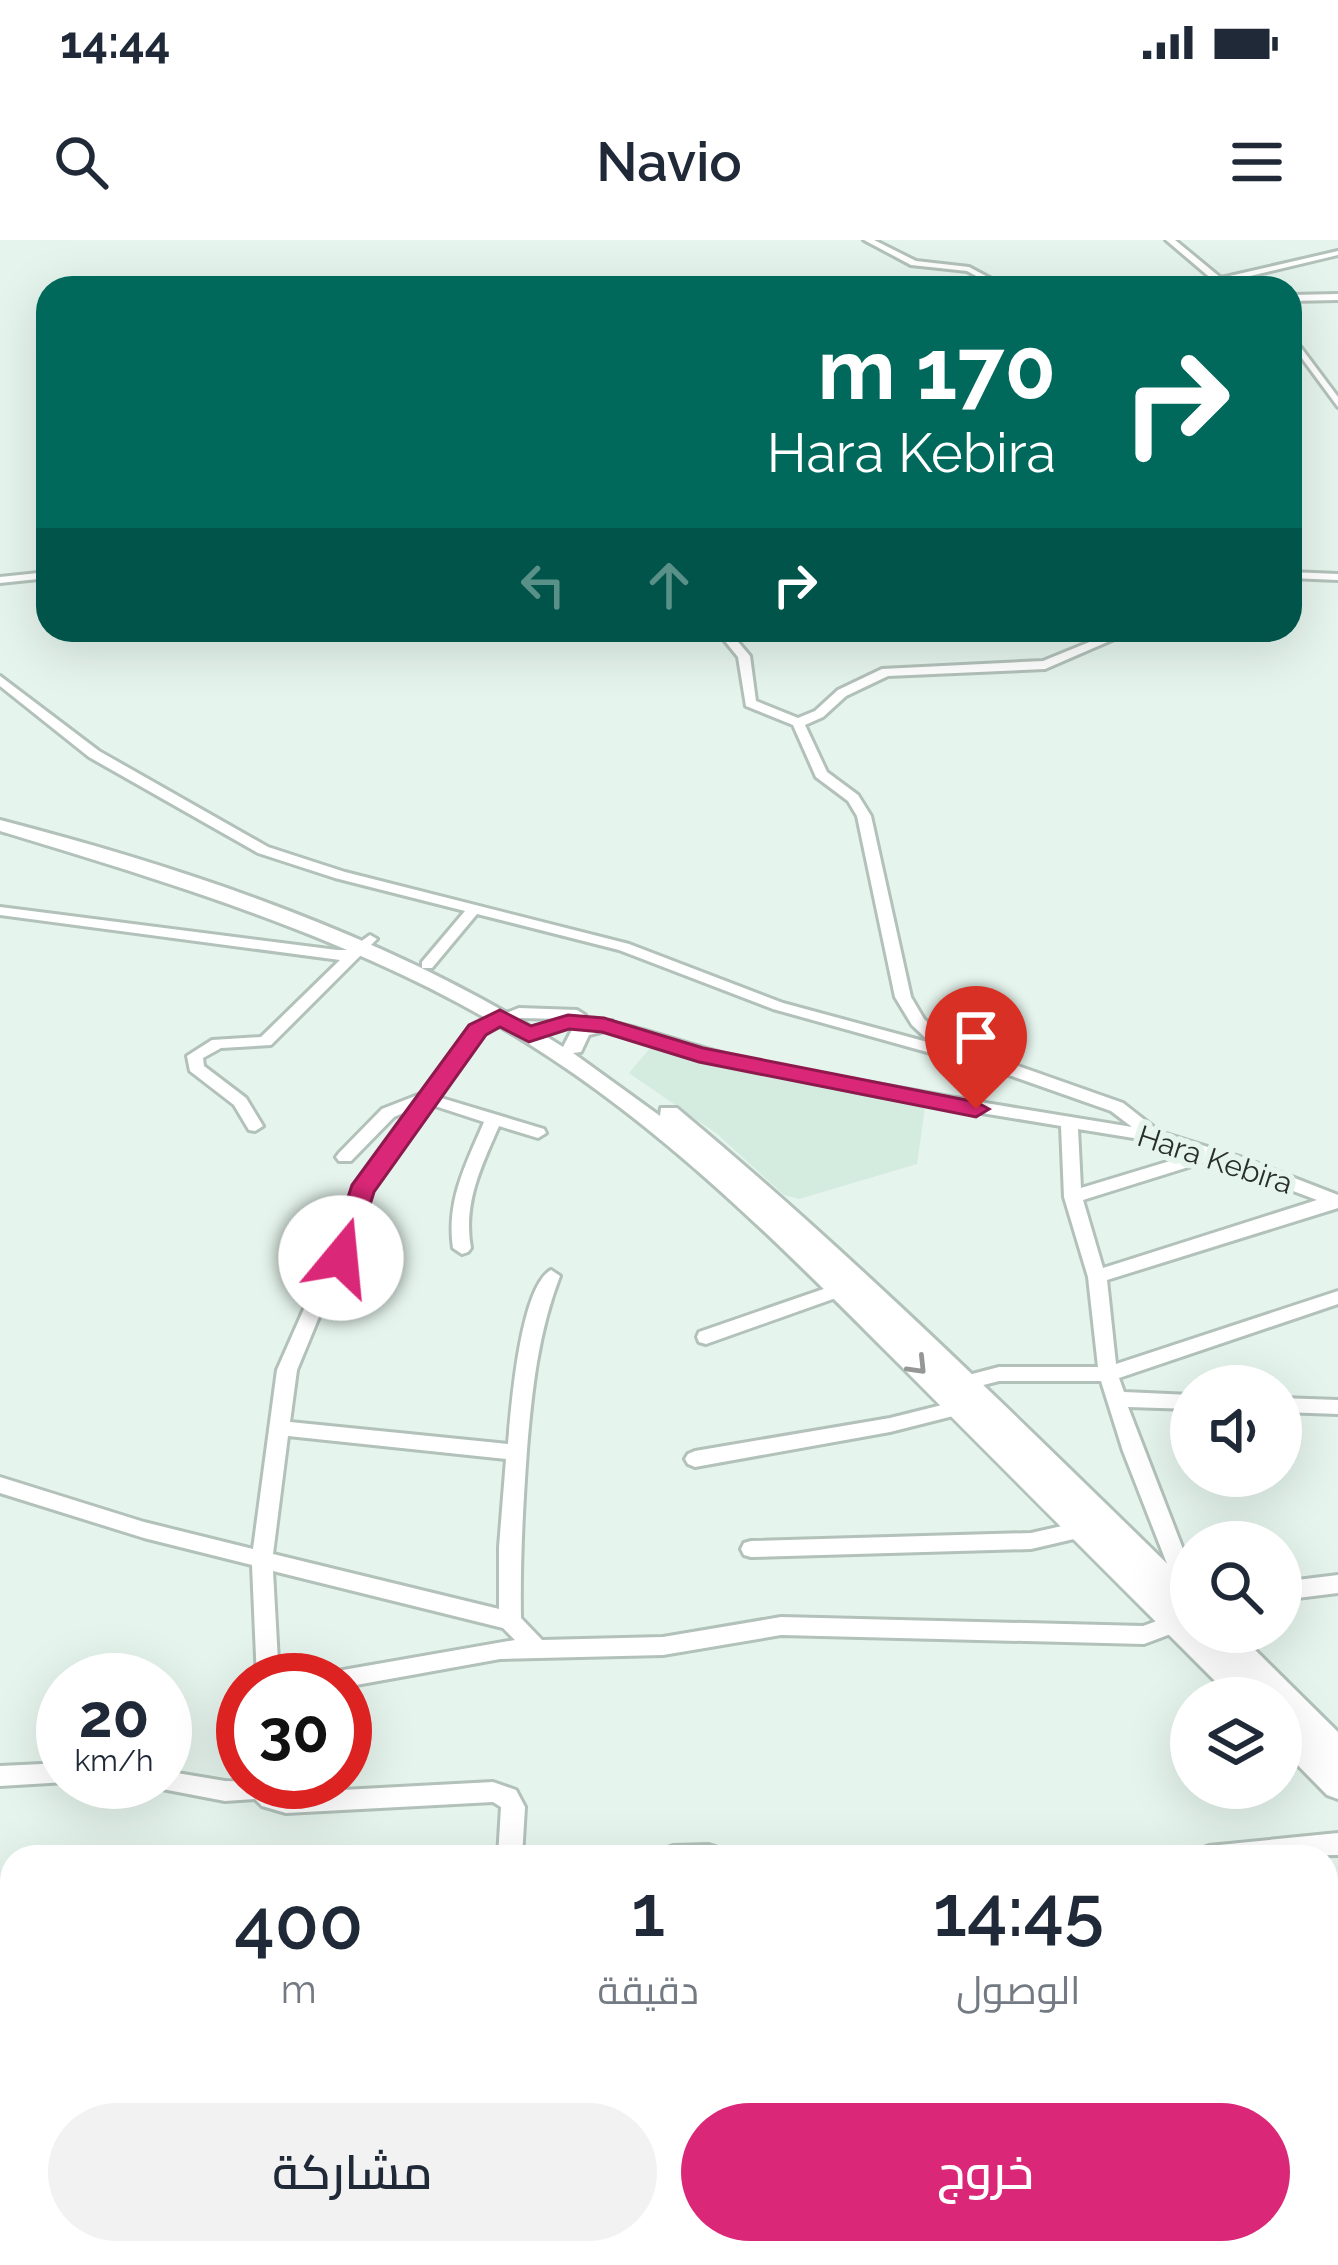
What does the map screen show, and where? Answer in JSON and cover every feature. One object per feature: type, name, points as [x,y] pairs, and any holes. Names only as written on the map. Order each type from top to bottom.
[{"type":"main road","points":[[0,813],[361,948],[573,1047],[690,1138],[964,1383],[1170,1593]]},
{"type":"main road","points":[[0,825],[69,840]]},
{"type":"main road","points":[[361,948],[427,965],[523,1023],[690,1138],[1084,1529],[1170,1597]]},
{"type":"main road","points":[[573,1047],[581,1030],[604,1025]]},
{"type":"main road","points":[[1242,1653],[1326,1726],[1338,1752]]},
{"type":"main road","points":[[1302,1749],[1338,1786]]},
{"type":"street","points":[[868,240],[906,261],[969,269],[982,276]]},
{"type":"street","points":[[1170,240],[1211,276]]},
{"type":"street","points":[[1239,276],[1338,253]]},
{"type":"street","points":[[1302,298],[1338,297]]},
{"type":"street","points":[[1302,353],[1338,404]]},
{"type":"street","points":[[0,580],[36,576]]},
{"type":"street","points":[[1302,576],[1338,577]]},
{"type":"street","points":[[732,642],[744,656],[750,703],[798,723],[821,774],[853,798],[864,816],[903,997],[918,1022],[951,1052]]},
{"type":"street","points":[[798,723],[819,714],[842,693],[886,672],[1045,665],[1100,642]]},
{"type":"street","points":[[0,680],[80,745],[263,850],[340,875],[623,947],[778,1006],[951,1052],[1099,1099],[1131,1114],[1154,1136]]},
{"type":"street","points":[[427,965],[475,908]]},
{"type":"street","points":[[0,911],[220,943],[361,948]]},
{"type":"street","points":[[255,1126],[240,1102],[196,1068],[195,1056],[218,1042],[265,1042],[361,948]]},
{"type":"street","points":[[341,1258],[362,1191],[477,1030],[561,1011],[604,1025]]},
{"type":"street","name":"Hara Kebira","points":[[523,1023],[604,1025],[726,1060],[930,1102],[1154,1136],[1336,1202]]},
{"type":"street","points":[[345,1157],[388,1113],[425,1098],[538,1133]]},
{"type":"street","points":[[462,1248],[456,1226],[458,1206],[494,1119]]},
{"type":"street","points":[[1069,1123],[1073,1198],[1097,1277],[1108,1374],[1170,1560]]},
{"type":"street","points":[[1073,1198],[1211,1154]]},
{"type":"street","points":[[1097,1277],[1336,1202]]},
{"type":"street","points":[[510,1621],[509,1547],[529,1346],[551,1276]]},
{"type":"street","points":[[706,1337],[841,1289]]},
{"type":"street","points":[[964,1383],[998,1374],[1108,1374],[1338,1297]]},
{"type":"street","points":[[264,1653],[262,1559],[287,1370],[314,1307]]},
{"type":"street","points":[[1115,1400],[1170,1401]]},
{"type":"street","points":[[1302,1407],[1338,1408]]},
{"type":"street","points":[[695,1460],[958,1408]]},
{"type":"street","points":[[279,1428],[519,1453]]},
{"type":"street","points":[[0,1485],[144,1531],[510,1621],[536,1647]]},
{"type":"street","points":[[751,1549],[1031,1541],[1084,1529]]},
{"type":"street","points":[[1302,1588],[1338,1584]]},
{"type":"street","points":[[372,1674],[536,1647],[663,1646],[805,1625],[1144,1636],[1170,1620]]},
{"type":"street","points":[[0,1776],[36,1774]]},
{"type":"street","points":[[372,1798],[493,1792],[508,1797],[513,1807],[511,1845]]},
{"type":"shaded area","points":[[651,1047],[925,1107],[917,1164],[799,1199],[784,1195],[716,1133],[629,1073]]},
{"type":"route","points":[[341,1258],[362,1191],[477,1030],[500,1017],[529,1035],[544,1027],[581,1021],[699,1054],[976,1109]]}]
